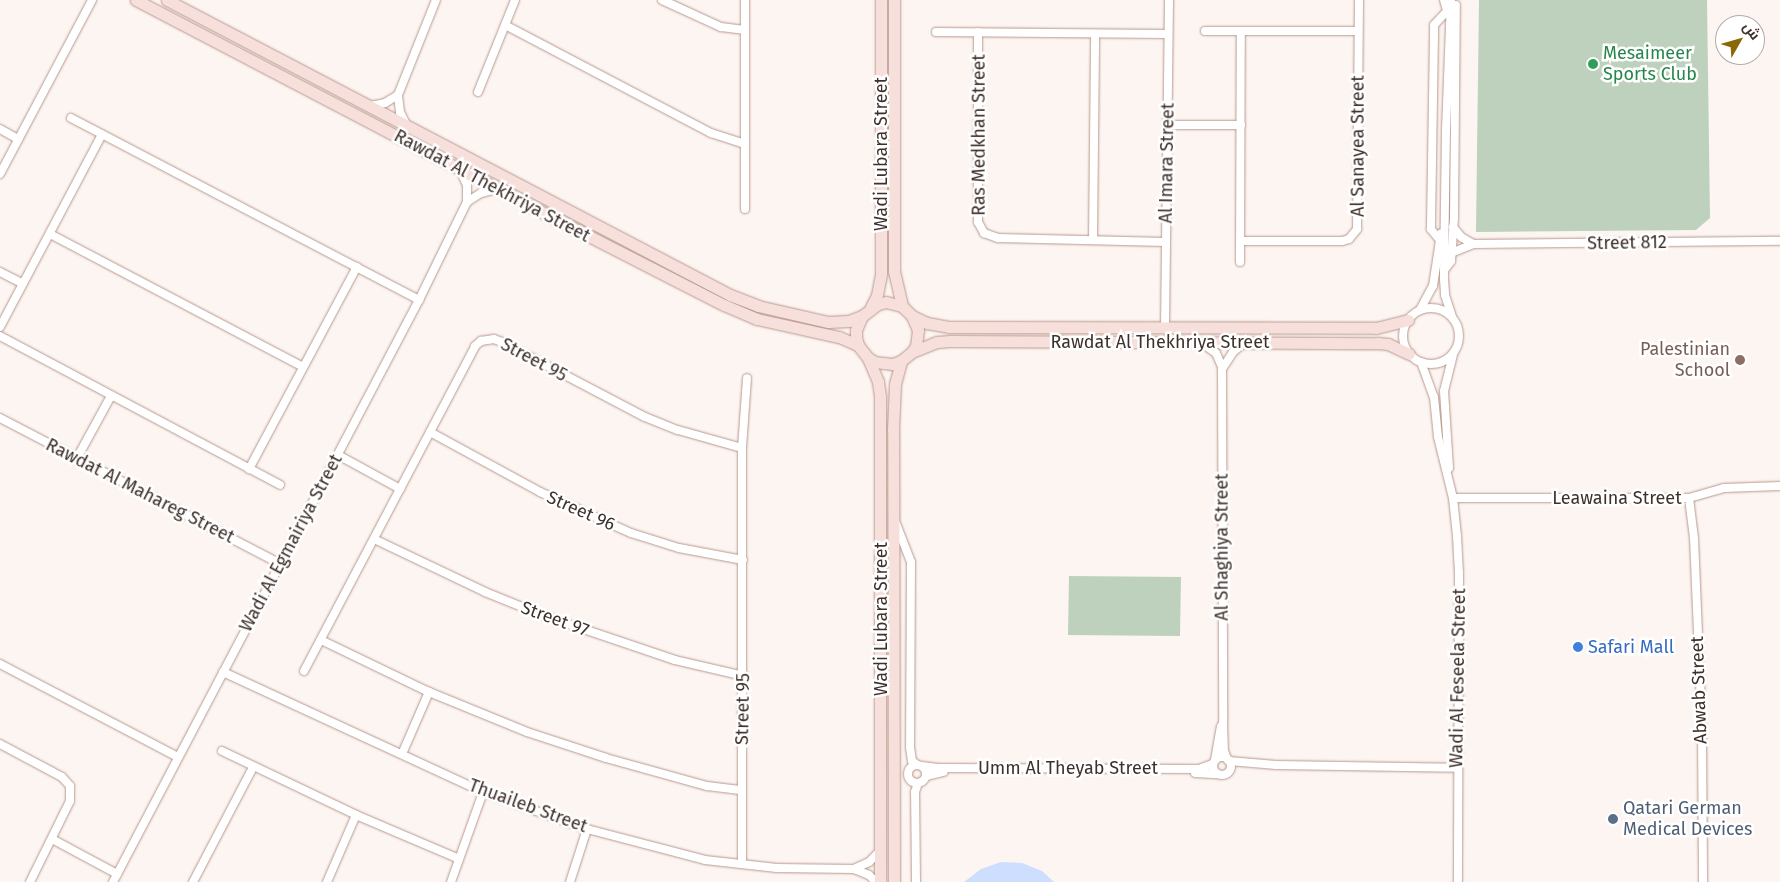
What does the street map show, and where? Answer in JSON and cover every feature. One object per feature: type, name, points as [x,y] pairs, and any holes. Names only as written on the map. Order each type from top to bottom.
[{"type":"street","name":"Rawdat Al Thekhriya Street","points":[[136,0],[497,189],[724,305],[757,318],[840,337],[858,345]]},
{"type":"street","name":"Rawdat Al Thekhriya Street","points":[[167,0],[730,294],[758,306],[821,321],[838,322],[862,316]]},
{"type":"street","points":[[408,127],[400,112],[398,95],[436,0]]},
{"type":"street","points":[[478,92],[515,0]]},
{"type":"street","points":[[662,0],[721,27],[745,30]]},
{"type":"street","points":[[745,0],[745,209]]},
{"type":"street","name":"Wadi Lubara Street","points":[[871,307],[877,295],[881,274],[882,0]]},
{"type":"street","name":"Wadi Lubara Street","points":[[894,0],[894,271],[902,306]]},
{"type":"street","name":"Al Imara Street","points":[[1165,327],[1169,0]]},
{"type":"street","name":"Al Sanayea Street","points":[[1240,241],[1342,241],[1354,234],[1359,221],[1359,0]]},
{"type":"street","points":[[1444,0],[1449,34]]},
{"type":"street","points":[[1444,271],[1452,253],[1448,226],[1449,34],[1452,0]]},
{"type":"street","points":[[1448,226],[1439,239],[1433,286],[1420,310],[1408,320],[1403,337],[1409,354],[1420,362],[1439,363],[1454,353],[1458,346],[1459,331],[1445,295],[1444,271],[1448,226],[1457,32],[1452,0]]},
{"type":"street","points":[[0,174],[90,1]]},
{"type":"street","points":[[1439,239],[1431,229],[1434,25],[1447,12]]},
{"type":"street","points":[[505,25],[711,133],[745,144]]},
{"type":"street","points":[[1205,31],[1358,31]]},
{"type":"street","points":[[1240,262],[1241,31]]},
{"type":"street","name":"Ras Medkhan Street","points":[[936,32],[1168,34]]},
{"type":"street","name":"Ras Medkhan Street","points":[[978,32],[978,222],[984,233],[998,238],[1093,238],[1166,242]]},
{"type":"street","points":[[1093,238],[1095,34]]},
{"type":"street","points":[[370,106],[385,103],[398,95]]},
{"type":"street","points":[[71,118],[419,300]]},
{"type":"street","points":[[1168,125],[1241,125]]},
{"type":"street","points":[[0,129],[18,139]]},
{"type":"street","points":[[0,327],[102,134]]},
{"type":"street","points":[[459,169],[467,185],[467,202]]},
{"type":"street","points":[[467,202],[481,193],[497,189]]},
{"type":"street","name":"Wadi Al Egmairiya Street","points":[[113,882],[419,300],[467,202]]},
{"type":"street","points":[[1448,226],[1473,244]]},
{"type":"street","points":[[50,234],[303,367]]},
{"type":"street","name":"Street 812","points":[[1452,253],[1458,248],[1473,244],[1780,241]]},
{"type":"street","points":[[249,469],[357,267]]},
{"type":"street","points":[[0,272],[22,284]]},
{"type":"street","points":[[886,302],[902,306],[916,322],[918,338],[912,352],[901,361],[884,364],[868,358],[858,345],[856,330],[862,316],[871,307],[886,302]]},
{"type":"street","points":[[1420,310],[1437,308],[1452,317]]},
{"type":"street","name":"Rawdat Al Thekhriya Street","points":[[912,316],[927,323],[950,328],[1376,328],[1408,320]]},
{"type":"street","points":[[0,336],[280,485]]},
{"type":"street","name":"Street 95","points":[[304,671],[475,346],[486,339],[494,339],[645,417],[678,430],[742,448]]},
{"type":"street","name":"Rawdat Al Thekhriya Street","points":[[912,352],[938,342],[950,341],[1246,342],[1378,343],[1388,344],[1409,354]]},
{"type":"street","points":[[1200,342],[1216,353],[1222,369]]},
{"type":"street","points":[[1222,369],[1233,352],[1246,342]]},
{"type":"street","name":"Wadi Al Feseela Street","points":[[1449,475],[1444,391],[1454,353]]},
{"type":"street","name":"Wadi Lubara Street","points":[[868,358],[878,382],[880,397],[881,850],[878,882]]},
{"type":"street","name":"Wadi Lubara Street","points":[[894,882],[892,515],[894,398],[901,361]]},
{"type":"street","name":"Wadi Al Feseela Street","points":[[1420,362],[1434,397],[1438,437],[1449,475],[1453,498],[1459,573],[1458,882]]},
{"type":"street","name":"Al Shaghiya Street","points":[[1222,369],[1223,726],[1224,751],[1228,760]]},
{"type":"street","name":"Street 95","points":[[742,864],[744,676],[742,448],[747,378]]},
{"type":"street","points":[[77,458],[111,396]]},
{"type":"street","name":"Rawdat Al Mahareg Street","points":[[0,418],[280,564]]},
{"type":"street","name":"Street 96","points":[[430,432],[540,492],[631,533],[678,548],[743,560]]},
{"type":"street","points":[[338,455],[400,489]]},
{"type":"street","name":"Leawaina Street","points":[[1453,498],[1689,498],[1724,488],[1780,486]]},
{"type":"street","name":"Abwab Street","points":[[1689,498],[1694,538],[1702,732],[1703,882]]},
{"type":"street","points":[[892,515],[911,562],[910,747],[912,761],[919,765],[926,776],[918,783],[915,792],[916,882]]},
{"type":"street","name":"Street 97","points":[[374,539],[485,592],[542,615],[675,660],[744,676]]},
{"type":"street","points":[[321,640],[428,692],[527,732],[606,758],[707,786],[742,790]]},
{"type":"street","points":[[0,664],[178,757]]},
{"type":"street","name":"Thuaileb Street","points":[[223,672],[483,792],[587,828],[705,860],[778,868],[854,870],[869,875],[878,882]]},
{"type":"street","points":[[402,754],[428,692]]},
{"type":"street","name":"Al Shaghiya Street","points":[[1214,762],[1218,752],[1219,731],[1223,726]]},
{"type":"street","points":[[0,744],[62,777],[70,786],[70,801],[30,882]]},
{"type":"street","points":[[222,751],[356,815],[459,859]]},
{"type":"street","points":[[1276,765],[1265,768],[1239,768],[1223,775],[1217,774],[1214,771],[1214,762],[1222,758],[1276,765],[1457,768]]},
{"type":"street","points":[[1228,760],[1231,767],[1228,772]]},
{"type":"street","name":"Umm Al Theyab Street","points":[[919,765],[938,768],[1199,769],[1214,762]]},
{"type":"street","points":[[918,783],[911,781],[908,774],[910,768],[919,765]]},
{"type":"street","points":[[193,882],[253,767]]},
{"type":"street","name":"Umm Al Theyab Street","points":[[926,776],[939,772],[1217,774]]},
{"type":"street","points":[[451,882],[483,792]]},
{"type":"street","points":[[327,882],[356,815]]},
{"type":"street","points":[[570,882],[587,828]]},
{"type":"street","points":[[52,839],[117,874]]},
{"type":"street","points":[[854,870],[869,862],[881,850]]},
{"type":"green space","name":"Mesaimeer Sports Club","points":[[1479,0],[1707,0],[1710,218],[1696,230],[1476,232]]},
{"type":"green space","points":[[1069,576],[1181,577],[1180,636],[1068,635]]},
{"type":"water","points":[[1001,862],[1022,863],[1042,871],[1054,882],[964,882],[981,869]]},
{"type":"place","name":"Mesaimeer Sports Club","points":[[1593,64]]},
{"type":"place","name":"Palestinian School","points":[[1740,360]]},
{"type":"place","name":"Safari Mall","points":[[1578,647]]},
{"type":"place","name":"Qatari German Medical Devices","points":[[1613,819]]}]
